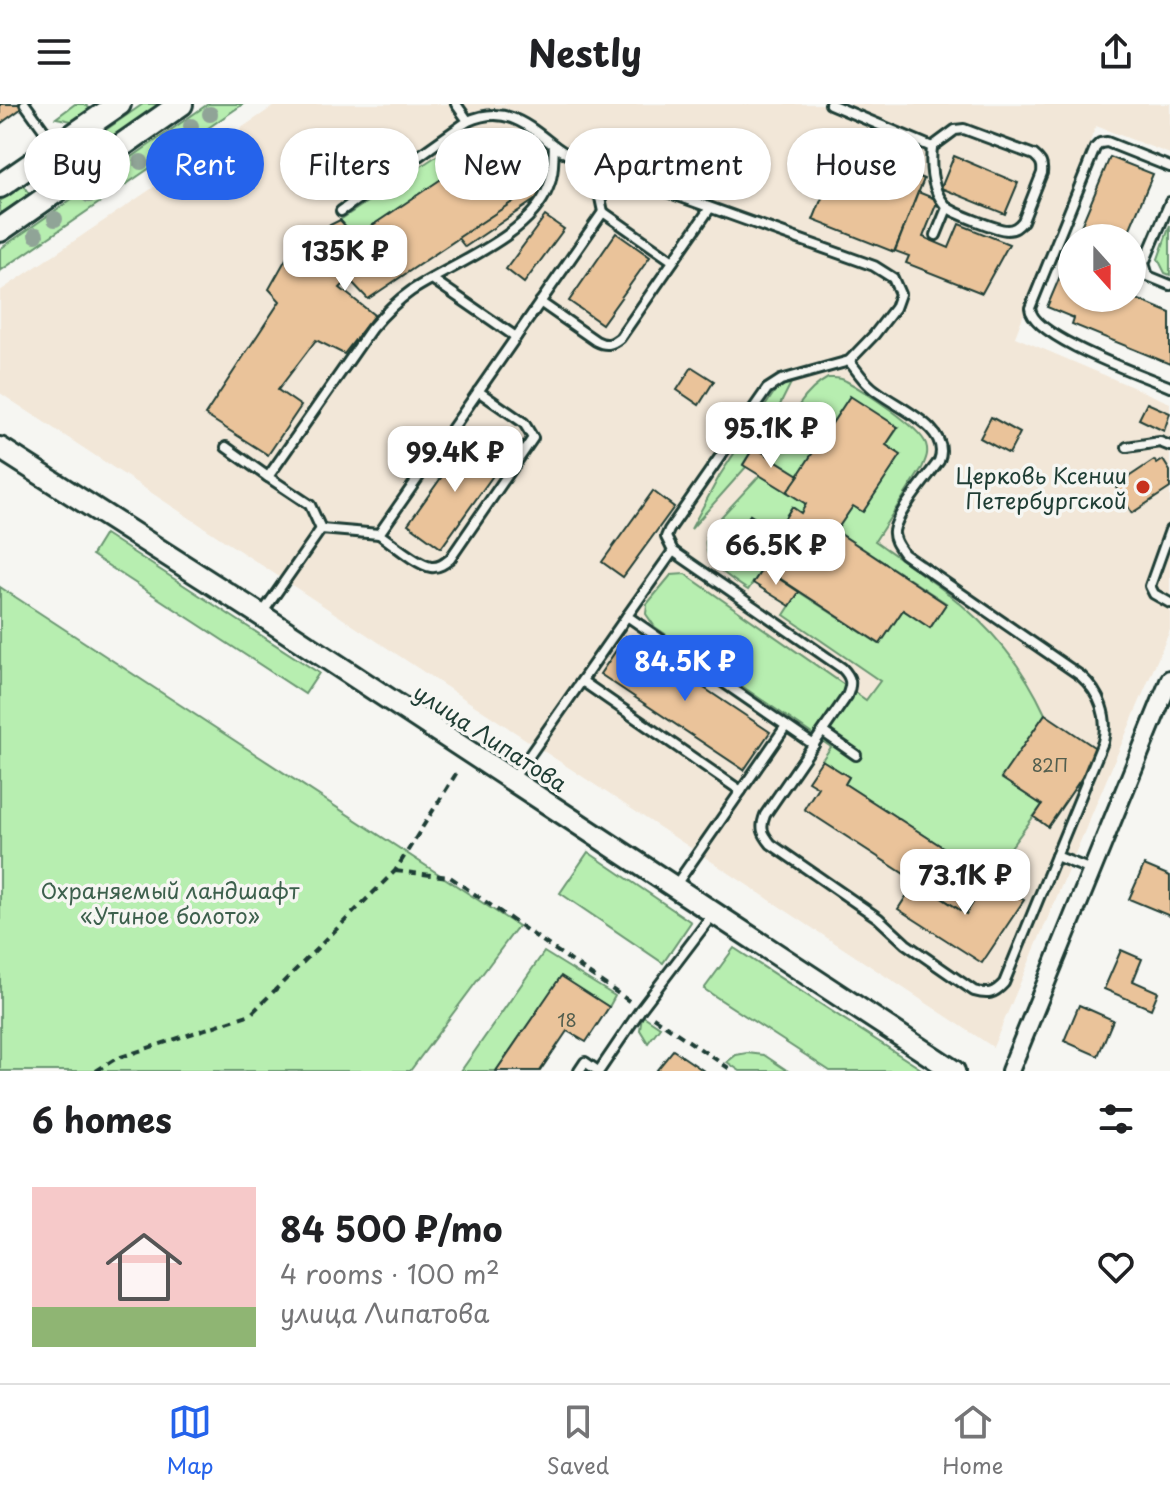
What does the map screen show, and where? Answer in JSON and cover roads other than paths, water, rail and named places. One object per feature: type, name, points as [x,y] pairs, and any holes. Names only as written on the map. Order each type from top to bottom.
[{"type":"main road","points":[[84,128],[119,104]]},
{"type":"main road","points":[[130,139],[181,104]]},
{"type":"main road","points":[[0,186],[24,170]]},
{"type":"main road","points":[[0,230],[42,200]]},
{"type":"street","name":"улица Липатова","points":[[0,448],[261,615],[954,1071]]},
{"type":"street","points":[[1010,1071],[1170,679]]},
{"type":"lane","points":[[25,104],[36,128]]},
{"type":"lane","points":[[456,104],[468,121]]},
{"type":"lane","points":[[830,104],[932,147]]},
{"type":"lane","points":[[341,211],[484,111],[520,116],[565,152]]},
{"type":"lane","points":[[964,129],[1034,155],[1043,166],[1023,221],[1017,228],[1010,231],[1000,229],[947,208],[931,176],[932,147],[955,130],[964,129]]},
{"type":"lane","points":[[1170,167],[1107,142],[1095,148],[1030,308],[1034,321],[1068,344],[1170,387]]},
{"type":"lane","points":[[268,477],[371,329],[390,307],[500,239],[535,210],[548,191],[553,175],[554,146]]},
{"type":"lane","points":[[600,200],[603,212],[673,261]]},
{"type":"lane","points":[[688,200],[874,266],[893,278],[900,294],[895,308],[849,361],[781,380],[767,389],[666,537],[673,551],[850,676],[852,685],[847,696],[765,815],[761,826],[763,834],[771,844],[878,918],[906,944],[974,991],[986,995],[997,991],[1004,983],[1106,730],[1099,700],[1092,686],[1081,676],[904,554],[897,544],[894,533],[898,520],[939,461],[941,442],[928,427],[870,387],[849,361]]},
{"type":"lane","points":[[1170,202],[1144,263],[1148,276],[1170,285]]},
{"type":"lane","points":[[540,302],[596,341],[604,345],[613,343],[620,338],[710,208]]},
{"type":"lane","points":[[936,235],[947,208]]},
{"type":"lane","points":[[379,534],[603,212]]},
{"type":"lane","points":[[432,279],[516,337]]},
{"type":"lane","points":[[321,529],[379,534],[432,567],[450,559],[533,438],[530,430],[478,391]]},
{"type":"lane","points":[[1127,447],[1160,442],[1170,446]]},
{"type":"lane","points":[[226,447],[310,505],[321,529]]},
{"type":"lane","points":[[261,615],[321,529]]},
{"type":"lane","points":[[1170,530],[1150,586],[1154,594],[1170,603]]},
{"type":"lane","points":[[513,780],[673,551]]},
{"type":"lane","points":[[627,616],[814,745]]},
{"type":"lane","points":[[582,681],[741,791]]},
{"type":"lane","points":[[675,886],[786,726]]},
{"type":"lane","points":[[823,732],[856,755]]},
{"type":"lane","points":[[1056,856],[1091,870]]},
{"type":"lane","points":[[579,1071],[585,1062],[599,1071],[641,1009],[715,912]]},
{"type":"place","name":"Церковь Ксении Петербургской","points":[[1143,487]]},
{"type":"park label","name":"Охраняемый ландшафт «Утиное болото»","points":[[170,902]]}]
